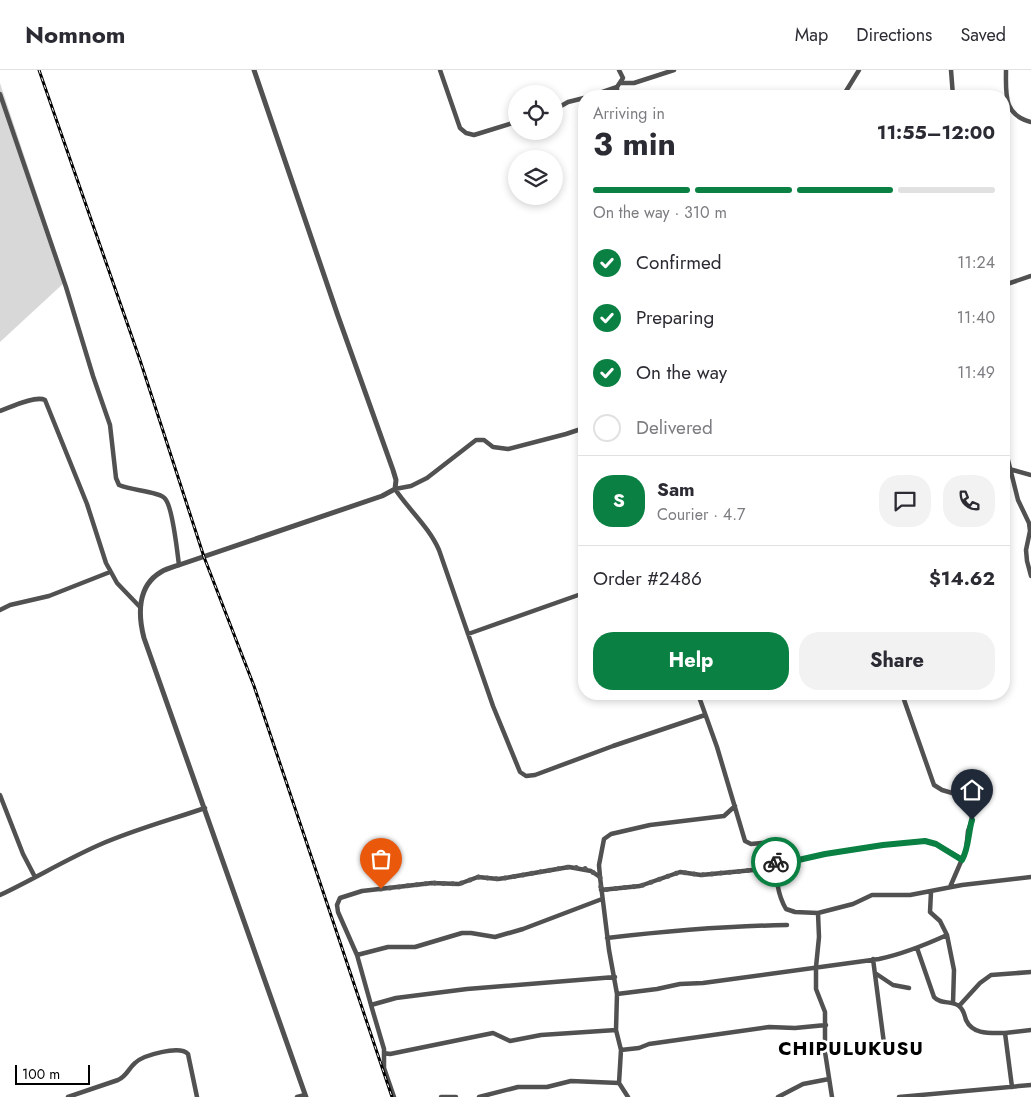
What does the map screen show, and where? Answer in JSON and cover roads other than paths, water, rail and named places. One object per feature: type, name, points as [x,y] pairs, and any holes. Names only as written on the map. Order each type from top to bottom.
[{"type":"street","points":[[254,70],[338,316],[394,470],[395,489],[434,540],[493,706],[520,772],[526,776],[535,775],[705,714]]},
{"type":"street","points":[[440,70],[460,128],[466,133],[474,135],[508,124]]},
{"type":"street","points":[[618,90],[623,78],[619,70]]},
{"type":"street","points":[[606,90],[674,70]]},
{"type":"street","points":[[848,90],[859,70]]},
{"type":"street","points":[[951,70],[953,90]]},
{"type":"street","points":[[1006,70],[1007,90]]},
{"type":"street","points":[[0,94],[63,278],[110,425],[118,485],[163,496],[167,500],[174,526],[179,564]]},
{"type":"street","points":[[563,105],[578,100]]},
{"type":"street","points":[[1010,109],[1021,120],[1031,122]]},
{"type":"street","points":[[1010,283],[1031,276]]},
{"type":"street","points":[[0,411],[40,398],[45,400],[87,504],[110,572],[116,582],[140,607]]},
{"type":"street","points":[[297,1097],[305,1096],[144,638],[140,624],[140,607],[144,592],[151,581],[160,573],[179,564],[374,499],[395,489],[410,486],[427,478],[476,440],[484,440],[493,446],[508,449],[578,430]]},
{"type":"street","points":[[1010,469],[1031,475]]},
{"type":"street","points":[[1010,472],[1018,500],[1030,528],[1026,550],[1031,576]]},
{"type":"street","points":[[0,610],[10,605],[48,596],[110,572]]},
{"type":"street","points":[[468,634],[578,595]]},
{"type":"street","points":[[700,700],[745,840],[751,844],[764,842],[774,844],[777,882],[786,909],[795,912],[818,914],[853,904],[872,895],[910,895],[950,887],[1031,878]]},
{"type":"street","points":[[904,700],[934,785],[942,790],[959,795],[971,813],[972,820],[968,831],[966,850],[950,887]]},
{"type":"street","points":[[0,795],[23,854],[35,877]]},
{"type":"street","points":[[628,1097],[619,1082],[621,1050],[616,1030],[618,994],[607,938],[601,890],[599,864],[604,840],[607,836],[650,825],[724,816],[735,806]]},
{"type":"street","points":[[0,895],[99,845],[205,808]]},
{"type":"street","points":[[776,861],[785,863],[825,854],[925,841],[936,844],[962,860]]},
{"type":"street","points":[[394,1097],[384,1068],[384,1053],[358,955],[338,912],[338,900],[362,892],[418,884],[459,884],[478,877],[498,879],[568,867],[584,868],[600,877]]},
{"type":"street","points":[[601,890],[640,886],[680,872],[701,875],[775,868]]},
{"type":"street","points":[[931,892],[930,912],[940,921],[947,935],[954,970],[954,1003]]},
{"type":"street","points":[[358,955],[388,947],[416,946],[462,933],[495,937],[523,929],[602,899]]},
{"type":"street","points":[[818,914],[819,937],[816,989],[824,1004],[826,1052],[832,1097]]},
{"type":"street","points":[[607,938],[686,929],[787,925]]},
{"type":"street","points":[[618,994],[680,984],[782,973],[891,956],[917,948],[947,935]]},
{"type":"street","points":[[917,948],[934,997],[940,1002],[954,1003],[959,1006],[974,1030],[1004,1033],[1031,1030]]},
{"type":"street","points":[[873,959],[884,1051]]},
{"type":"street","points":[[959,1006],[980,983],[991,975],[1031,972]]},
{"type":"street","points":[[875,973],[893,985],[909,988]]},
{"type":"street","points":[[371,1005],[396,998],[467,989],[615,977]]},
{"type":"street","points":[[621,1050],[640,1048],[648,1044],[769,1027],[794,1028],[826,1025]]},
{"type":"street","points":[[384,1053],[390,1054],[493,1033],[510,1041],[541,1035],[616,1030]]},
{"type":"street","points":[[1004,1033],[1012,1087]]},
{"type":"street","points":[[68,1097],[125,1077],[134,1064],[144,1057],[179,1050],[185,1051],[188,1054],[197,1097]]},
{"type":"street","points":[[778,1097],[803,1084],[829,1079]]},
{"type":"street","points":[[479,1097],[518,1087],[547,1087],[571,1081],[619,1082]]},
{"type":"street","points":[[899,1097],[939,1095],[1031,1085]]},
{"type":"street","points":[[987,1089],[988,1097]]},
{"type":"street","points":[[441,1097],[456,1097]]},
{"type":"railway","points":[[39,70],[140,360],[204,557],[254,686],[392,1097]]},
{"type":"district","name":"CHIPULUKUSU","points":[[851,1048]]}]
